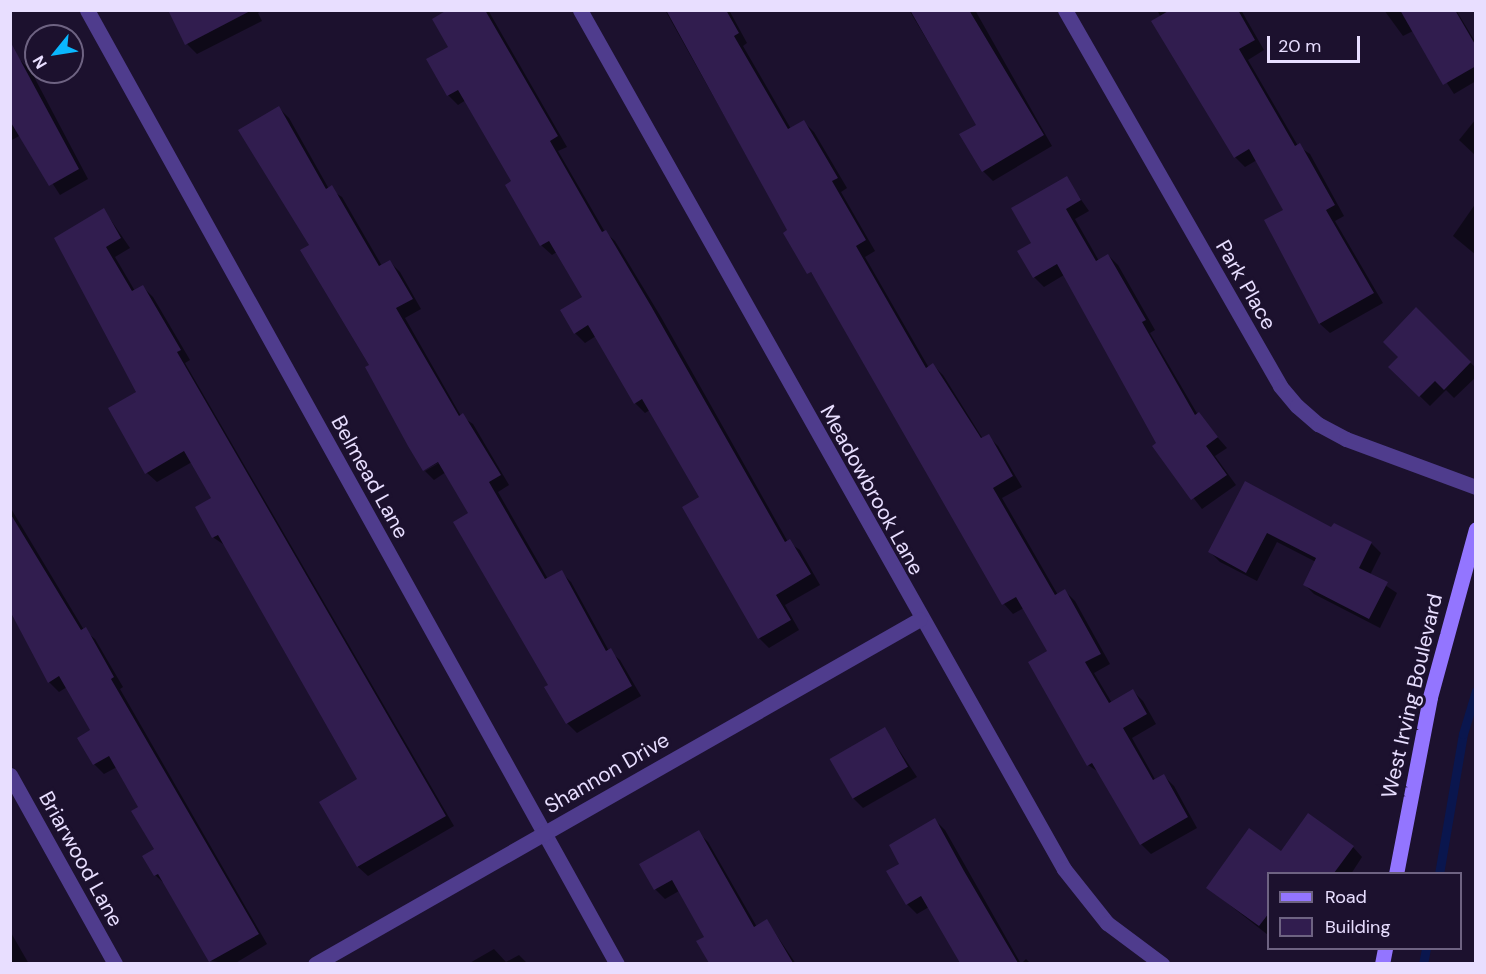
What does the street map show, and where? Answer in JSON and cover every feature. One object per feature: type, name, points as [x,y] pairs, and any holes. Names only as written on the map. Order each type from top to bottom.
[{"type":"street","name":"Belmead Lane","points":[[87,10],[616,963]]},
{"type":"street","name":"Meadowbrook Lane","points":[[580,10],[920,619],[1064,869],[1107,923],[1162,963]]},
{"type":"street","name":"Park Place","points":[[1065,10],[1280,386],[1297,406],[1318,424],[1357,444],[1476,487]]},
{"type":"street","name":"West Irving Boulevard","points":[[1396,872],[1430,697],[1476,529]]},
{"type":"street","name":"Shannon Drive","points":[[315,963],[920,619]]},
{"type":"street","name":"Briarwood Lane","points":[[10,775],[115,963]]},
{"type":"building","points":[[168,10],[252,10],[185,45]]},
{"type":"building","points":[[447,10],[485,10],[558,136],[550,141],[602,232],[606,230],[651,306],[785,542],[790,539],[811,574],[776,595],[791,620],[758,639],[682,507],[699,497],[642,399],[634,404],[588,325],[574,334],[560,310],[582,297],[549,241],[540,246],[505,185],[511,181],[458,90],[447,96],[426,59],[448,47],[432,19]]},
{"type":"building","points":[[666,10],[726,10],[739,33],[734,36],[788,129],[804,120],[838,178],[832,181],[866,240],[856,246],[926,368],[933,363],[981,438],[989,434],[1013,476],[993,488],[1055,595],[1065,589],[1101,654],[1085,662],[1109,703],[1133,689],[1147,714],[1123,728],[1153,780],[1164,774],[1188,817],[1140,845],[1092,763],[1087,766],[1028,662],[1047,651],[1016,597],[1002,605],[811,272],[807,274],[783,233],[787,230]]},
{"type":"building","points":[[910,10],[969,10],[1044,135],[982,172],[959,134],[976,125]]},
{"type":"building","points":[[1170,10],[1238,10],[1255,40],[1239,49],[1295,146],[1300,143],[1335,205],[1326,210],[1374,293],[1319,324],[1264,220],[1283,210],[1249,149],[1234,158],[1151,21]]},
{"type":"building","points":[[1400,10],[1455,10],[1476,46],[1476,66],[1443,85]]},
{"type":"building","points":[[10,41],[24,67],[24,84],[33,84],[79,169],[49,186],[10,121]]},
{"type":"building","points":[[279,106],[326,189],[332,185],[379,266],[390,260],[413,299],[396,308],[459,416],[463,413],[501,475],[489,482],[545,579],[562,570],[606,651],[611,648],[632,686],[566,724],[544,687],[548,685],[453,522],[468,513],[438,462],[423,471],[365,367],[369,365],[300,250],[309,245],[238,130]]},
{"type":"building","points":[[1067,176],[1081,200],[1066,209],[1096,261],[1108,254],[1146,320],[1142,322],[1195,415],[1199,412],[1218,437],[1206,446],[1227,475],[1191,500],[1152,446],[1156,443],[1057,264],[1033,278],[1017,251],[1031,243],[1011,208]]},
{"type":"building","points":[[104,208],[121,238],[106,247],[132,291],[143,285],[181,350],[177,352],[446,816],[357,867],[319,802],[357,779],[218,535],[212,538],[195,507],[211,498],[184,451],[145,474],[108,408],[136,392],[54,238]]},
{"type":"building","points":[[1416,307],[1471,362],[1444,390],[1435,381],[1419,397],[1388,367],[1398,357],[1383,342]]},
{"type":"building","points":[[1245,481],[1331,527],[1334,523],[1372,542],[1359,568],[1388,582],[1369,619],[1303,585],[1316,558],[1267,533],[1246,573],[1208,552]]},
{"type":"building","points":[[10,513],[81,630],[86,627],[114,677],[111,679],[259,934],[209,962],[158,874],[154,876],[142,856],[154,849],[131,811],[138,807],[109,756],[93,765],[77,738],[90,730],[59,676],[48,683],[10,611]]},
{"type":"building","points":[[885,727],[908,767],[853,799],[830,759]]},
{"type":"building","points":[[1308,813],[1354,846],[1335,872],[1267,872],[1267,916],[1259,926],[1206,888],[1249,828],[1281,851]]},
{"type":"building","points":[[935,818],[1018,963],[960,963],[921,896],[906,905],[886,871],[899,864],[889,845]]},
{"type":"building","points":[[699,830],[754,927],[767,919],[793,963],[709,963],[696,941],[704,937],[672,880],[654,890],[639,864]]},
{"type":"waterway","points":[[1439,872],[1463,734],[1476,691]]},
{"type":"waterway","points":[[1423,964],[1426,950]]}]
